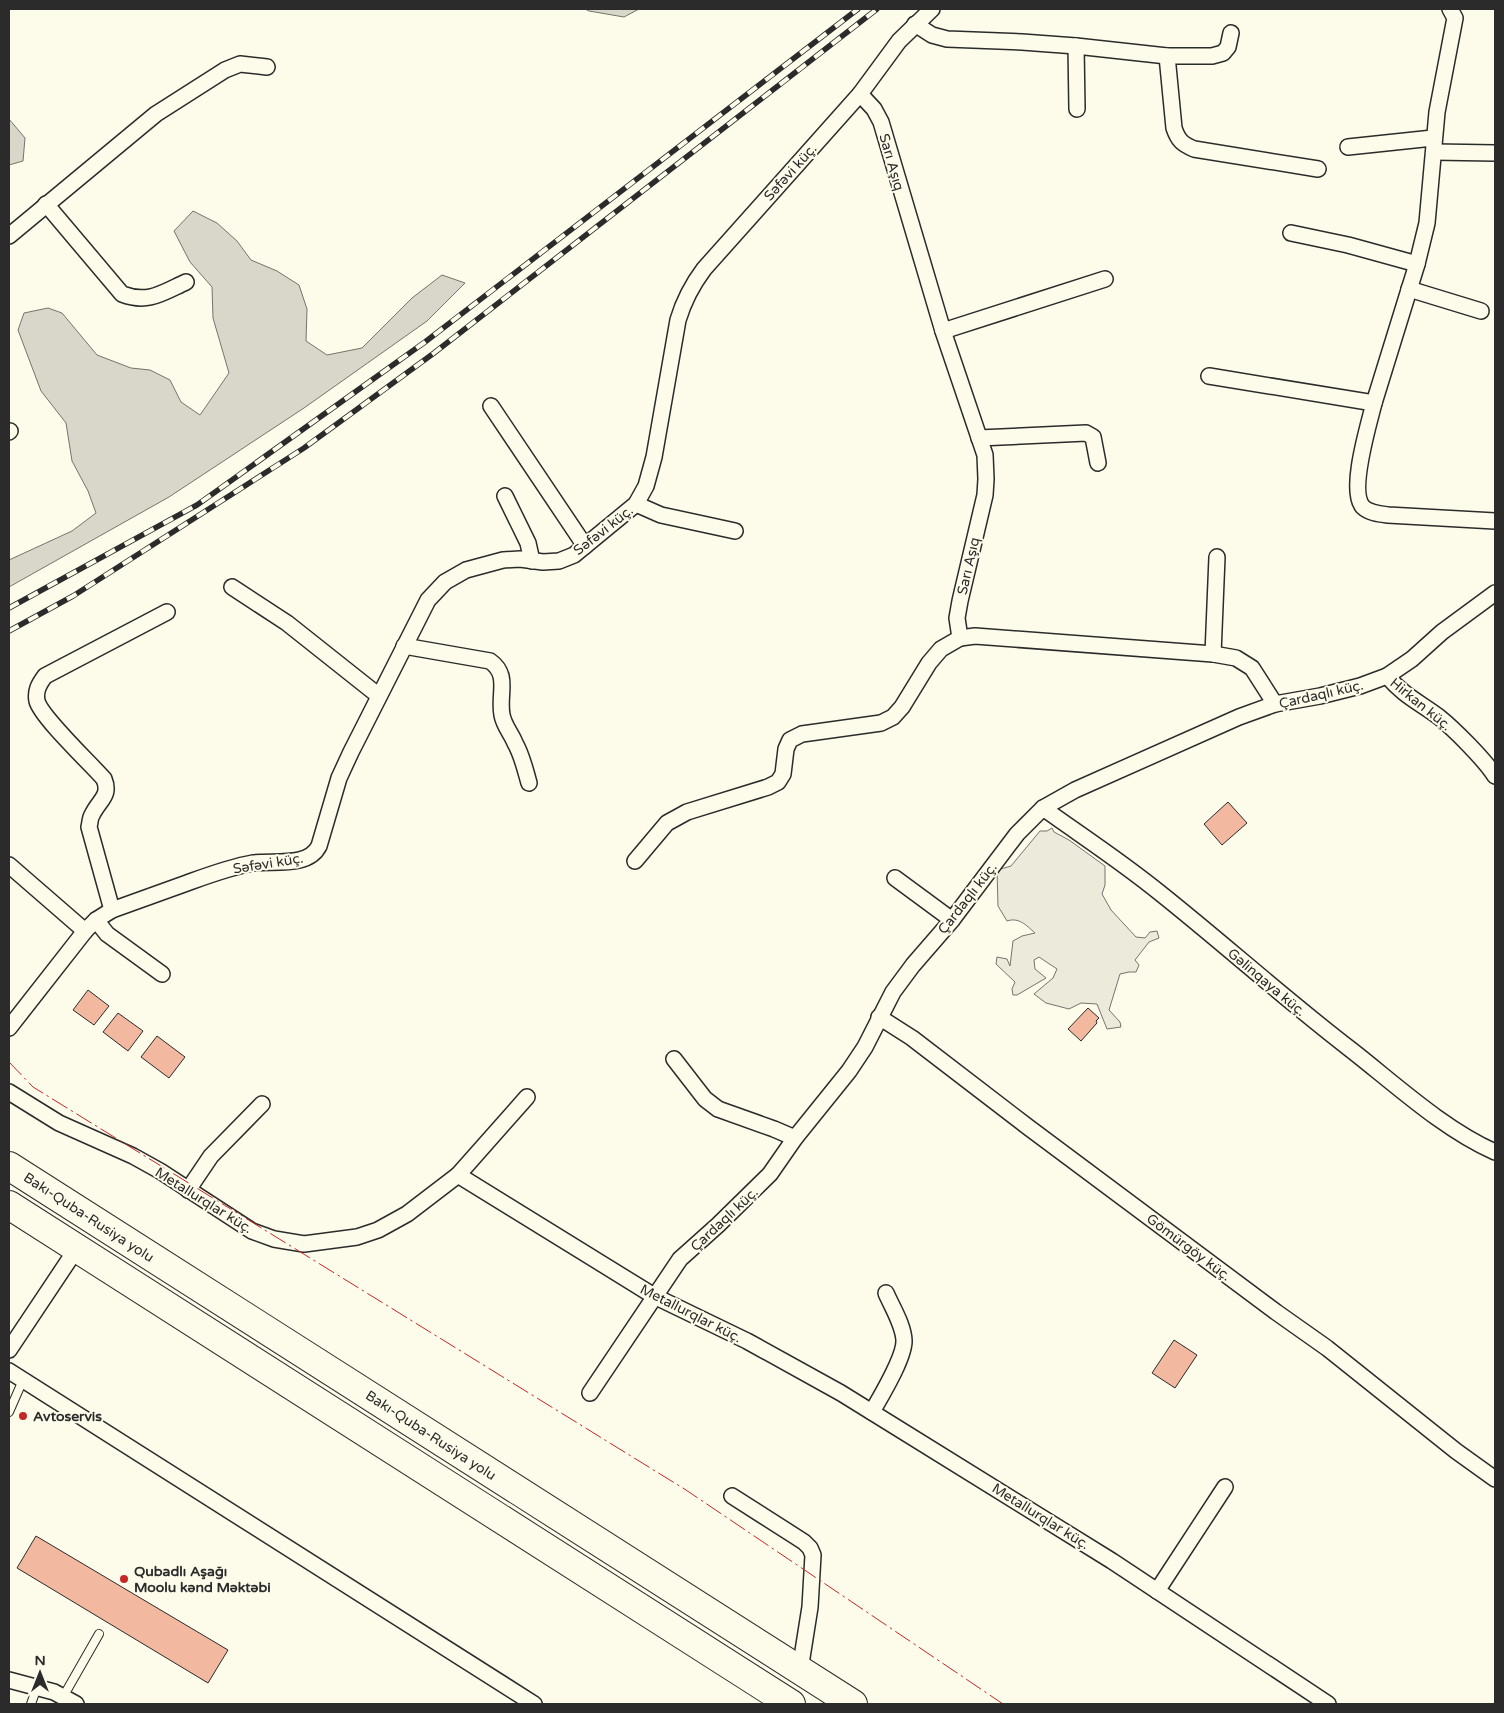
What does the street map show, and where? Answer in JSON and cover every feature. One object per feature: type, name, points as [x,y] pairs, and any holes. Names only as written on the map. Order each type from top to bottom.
[{"type":"highway","name":"Bakı-Quba-Rusiya yolu","points":[[9,1166],[853,1704]]},
{"type":"highway","points":[[9,1205],[791,1704]]},
{"type":"street","name":"Səfəvi küç.","points":[[9,1028],[85,931],[96,920],[112,910],[232,867],[255,863],[296,861],[309,857],[316,852],[320,846],[339,778],[428,600],[445,582],[466,570],[504,560],[543,562],[559,560],[574,554],[636,504],[646,486],[654,457],[678,320],[682,304],[691,286],[860,94],[900,41],[932,9]]},
{"type":"street","points":[[1450,9],[1455,18],[1434,145],[1427,223],[1417,264],[1374,403],[1360,464],[1358,497],[1363,507],[1372,512],[1388,515],[1495,521]]},
{"type":"street","points":[[915,24],[932,35],[947,39],[1076,46],[1168,56],[1212,56],[1223,53],[1228,47],[1231,33]]},
{"type":"street","points":[[1076,46],[1077,109]]},
{"type":"street","points":[[1168,56],[1174,128],[1178,139],[1184,145],[1194,149],[1318,169]]},
{"type":"street","points":[[9,236],[156,114],[225,70],[240,64],[267,67]]},
{"type":"street","name":"Sarı Aşıq","points":[[860,94],[874,109],[881,122],[942,331],[985,456],[985,495],[957,618],[960,638]]},
{"type":"street","points":[[1348,147],[1434,145],[1495,154]]},
{"type":"street","points":[[46,204],[122,294],[135,299],[154,297],[186,282]]},
{"type":"street","points":[[1291,233],[1348,245],[1417,264]]},
{"type":"street","points":[[942,331],[1105,278]]},
{"type":"street","points":[[1409,289],[1481,311]]},
{"type":"street","points":[[1209,376],[1374,403]]},
{"type":"street","points":[[491,406],[585,546]]},
{"type":"street","points":[[979,438],[1086,434],[1093,438],[1098,463]]},
{"type":"street","points":[[505,496],[528,543],[532,561]]},
{"type":"street","points":[[636,504],[661,514],[735,531]]},
{"type":"street","points":[[1213,654],[1217,557]]},
{"type":"street","points":[[232,587],[288,623],[379,696]]},
{"type":"street","name":"Çardaqlı küç.","points":[[590,1393],[680,1259],[770,1174],[794,1138],[849,1071],[865,1047],[893,992],[912,965],[952,920],[1017,834],[1043,808],[1075,790],[1239,717],[1275,704],[1360,686],[1387,676],[1412,659],[1442,632],[1495,593]]},
{"type":"street","points":[[112,910],[89,826],[91,816],[104,797],[108,787],[104,779],[47,718],[37,702],[37,688],[45,676],[167,612]]},
{"type":"street","points":[[635,861],[667,823],[687,812],[768,787],[778,782],[783,774],[786,750],[790,740],[802,734],[881,723],[893,717],[902,707],[929,663],[941,649],[960,638],[974,636],[1213,654],[1236,658],[1252,668],[1275,704]]},
{"type":"street","points":[[404,646],[490,661],[496,665],[501,672],[501,714],[522,757],[529,783]]},
{"type":"street","name":"Hirkan küç.","points":[[1387,676],[1398,690],[1439,718],[1481,759],[1495,776]]},
{"type":"street","name":"Gəlinqaya küç.","points":[[1043,808],[1159,892],[1306,1015],[1448,1125],[1473,1142],[1495,1152]]},
{"type":"street","points":[[9,866],[85,931]]},
{"type":"street","points":[[895,878],[952,920]]},
{"type":"street","points":[[96,920],[108,934],[162,974]]},
{"type":"street","name":"Gömürgöy küç.","points":[[879,1018],[912,1038],[1028,1127],[1327,1348],[1456,1451],[1495,1479]]},
{"type":"street","points":[[674,1059],[705,1099],[718,1109],[794,1138]]},
{"type":"street","name":"Metallurqlar küç.","points":[[9,1092],[59,1123],[140,1160],[252,1231],[274,1239],[304,1244],[357,1237],[378,1230],[408,1214],[458,1175],[654,1296],[747,1341],[872,1412],[1112,1561],[1328,1704]]},
{"type":"street","points":[[458,1175],[526,1097]]},
{"type":"street","points":[[188,1190],[211,1156],[262,1104]]},
{"type":"street","points":[[9,1350],[77,1248]]},
{"type":"street","points":[[872,1412],[903,1353],[902,1329],[886,1293]]},
{"type":"street","points":[[9,1371],[514,1699],[534,1704]]},
{"type":"street","points":[[1157,1591],[1225,1487]]},
{"type":"street","points":[[732,1496],[804,1542],[810,1548],[813,1555],[810,1607],[800,1670]]},
{"type":"street","points":[[9,1680],[37,1687],[70,1701]]},
{"type":"lane","points":[[9,1412],[23,1380]]},
{"type":"lane","points":[[70,1701],[99,1634]]},
{"type":"lane","points":[[31,1704],[37,1687]]},
{"type":"shaded area","points":[[585,9],[639,9],[624,17]]},
{"type":"shaded area","points":[[9,119],[25,138],[23,161],[9,165]]},
{"type":"shaded area","points":[[193,211],[217,223],[237,241],[251,260],[277,271],[299,285],[307,309],[306,341],[327,355],[362,348],[412,298],[442,275],[465,283],[427,321],[304,408],[169,497],[9,587],[9,560],[72,531],[96,513],[88,491],[72,461],[66,423],[41,391],[18,330],[24,313],[48,308],[62,313],[97,355],[131,368],[150,370],[170,380],[181,402],[200,415],[229,373],[213,318],[212,287],[190,262],[174,231]]},
{"type":"shaded area","points":[[1052,828],[1054,832],[1069,840],[1105,866],[1105,885],[1102,894],[1111,910],[1136,937],[1145,938],[1150,932],[1157,931],[1159,938],[1149,942],[1135,960],[1139,965],[1136,972],[1120,974],[1109,1010],[1120,1022],[1121,1027],[1107,1029],[1097,1004],[1081,1003],[1069,1009],[1046,1003],[1034,994],[1053,978],[1057,969],[1039,957],[1034,960],[1035,969],[1046,978],[1017,995],[1013,995],[1012,989],[1015,982],[996,964],[997,957],[1007,959],[1010,966],[1013,941],[1022,936],[1035,933],[1019,921],[1007,921],[998,906],[997,870],[1011,866],[1040,831],[1047,831]]},
{"type":"building","points":[[1228,802],[1247,823],[1222,845],[1204,824]]},
{"type":"building","points":[[88,990],[109,1006],[94,1025],[73,1010]]},
{"type":"building","points":[[1088,1008],[1099,1018],[1096,1021],[1097,1023],[1081,1041],[1068,1029]]},
{"type":"building","points":[[118,1013],[143,1031],[128,1051],[103,1032]]},
{"type":"building","points":[[157,1036],[185,1057],[169,1078],[141,1057]]},
{"type":"building","points":[[1174,1340],[1197,1355],[1175,1388],[1152,1373]]},
{"type":"building","points":[[36,1536],[228,1650],[208,1683],[17,1568]]},
{"type":"railway","points":[[9,608],[197,505],[425,342],[858,9]]},
{"type":"railway","points":[[9,631],[73,596],[304,448],[434,353],[877,9]]},
{"type":"power","points":[[9,1062],[33,1087],[686,1490],[1003,1704]]},
{"type":"place","name":"Avtoservis","points":[[23,1416]]},
{"type":"place","name":"Qubadlı Aşağı Moolu kənd Məktəbi","points":[[124,1579]]}]
